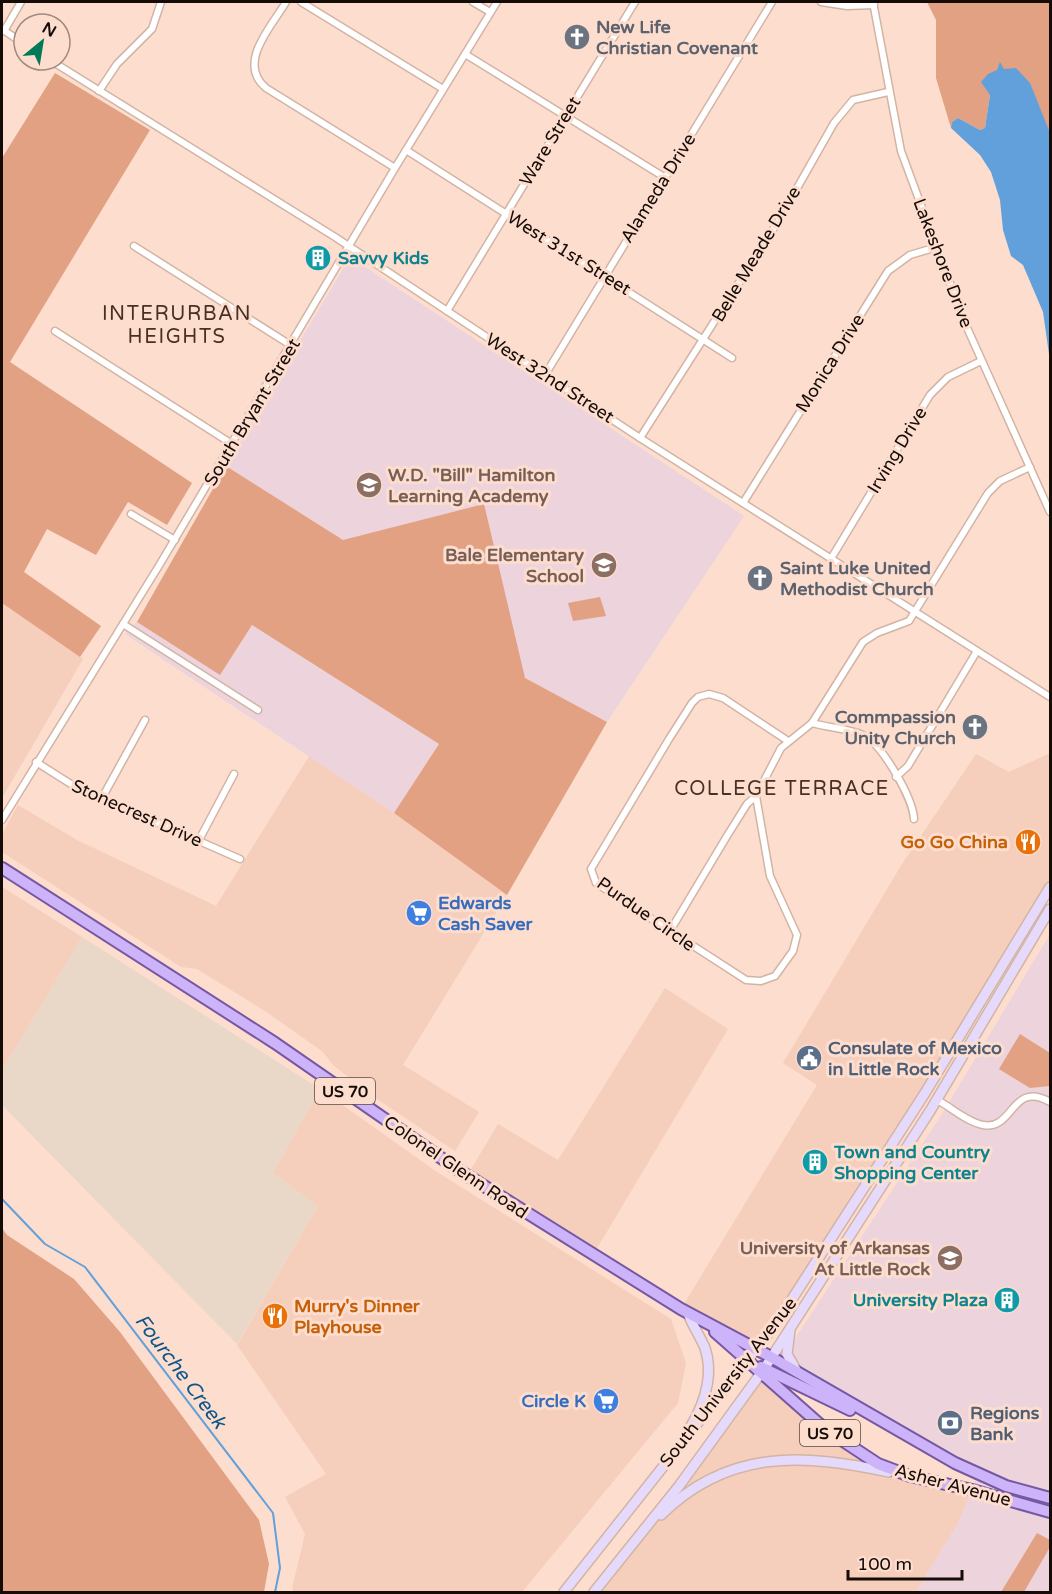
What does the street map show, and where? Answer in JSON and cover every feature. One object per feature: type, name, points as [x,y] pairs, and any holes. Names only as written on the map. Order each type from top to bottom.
[{"type":"main road","name":"Colonel Glenn Road","points":[[2,868],[275,1043],[460,1171],[704,1323],[757,1349]]},
{"type":"main road","name":"South University Avenue","points":[[564,1593],[748,1361],[834,1238],[1050,887]]},
{"type":"main road","name":"South University Avenue","points":[[594,1593],[763,1371],[937,1100],[1050,909]]},
{"type":"main road","points":[[677,1449],[704,1397],[709,1374],[705,1348],[688,1313]]},
{"type":"main road","name":"Colonel Glenn Road","points":[[704,1323],[763,1371]]},
{"type":"main road","points":[[790,1328],[787,1354],[797,1372]]},
{"type":"main road","name":"Asher Avenue","points":[[757,1349],[878,1420],[987,1479],[1050,1498]]},
{"type":"main road","points":[[763,1371],[853,1412],[878,1420]]},
{"type":"main road","name":"Asher Avenue","points":[[763,1371],[850,1448],[878,1464],[910,1476],[972,1490],[1050,1512]]},
{"type":"main road","points":[[636,1540],[664,1512],[690,1493],[724,1473],[756,1463],[784,1459],[818,1459],[910,1476]]},
{"type":"street","points":[[3,30],[21,2]]},
{"type":"street","points":[[99,91],[117,64],[152,28],[161,2]]},
{"type":"street","points":[[286,2],[255,54],[253,67],[257,79],[266,88],[395,168]]},
{"type":"street","points":[[302,2],[443,89]]},
{"type":"street","points":[[473,2],[490,12]]},
{"type":"street","name":"South Bryant Street","points":[[2,820],[175,540],[292,346],[395,168],[497,2]]},
{"type":"street","name":"Ware Street","points":[[447,311],[635,2]]},
{"type":"street","name":"Alameda Drive","points":[[545,375],[772,2]]},
{"type":"street","points":[[821,2],[833,5],[873,3]]},
{"type":"street","name":"Lakeshore Drive","points":[[873,3],[888,92],[901,150],[981,361],[1050,512]]},
{"type":"street","points":[[465,54],[664,177]]},
{"type":"street","name":"West 32nd Street","points":[[69,72],[348,247],[640,438],[832,557],[1050,697]]},
{"type":"street","name":"Belle Meade Drive","points":[[640,438],[779,220],[843,110],[854,100],[888,92]]},
{"type":"street","name":"West 31st Street","points":[[406,150],[732,358]]},
{"type":"street","points":[[134,246],[292,346]]},
{"type":"street","name":"Monica Drive","points":[[743,503],[888,271],[910,255],[937,247]]},
{"type":"street","points":[[55,331],[232,444]]},
{"type":"street","name":"Irving Drive","points":[[832,557],[930,395],[948,377],[981,361]]},
{"type":"street","points":[[670,932],[747,804],[756,796],[770,766],[788,741],[812,723],[863,642],[877,633],[906,623],[916,611],[988,493],[1000,481],[1030,467]]},
{"type":"street","points":[[131,514],[175,540]]},
{"type":"street","points":[[123,624],[258,710]]},
{"type":"street","points":[[896,777],[908,766],[977,651]]},
{"type":"street","name":"Purdue Circle","points":[[756,796],[770,876],[797,935],[793,951],[771,979],[746,980],[596,884],[591,869],[692,703],[709,694],[733,704],[788,741]]},
{"type":"street","points":[[102,798],[145,720]]},
{"type":"street","points":[[812,723],[856,732],[870,739],[880,750],[896,777],[909,801],[914,819]]},
{"type":"street","name":"Stonecrest Drive","points":[[36,762],[74,786],[240,859]]},
{"type":"street","points":[[199,840],[234,774]]},
{"type":"street","points":[[937,1100],[976,1122],[989,1125],[1000,1121],[1016,1103],[1027,1097],[1039,1096],[1050,1102]]},
{"type":"shaded area","points":[[927,2],[1050,2],[1050,133],[997,70],[985,128],[980,130],[958,118],[952,122],[951,128],[936,78],[936,20]]},
{"type":"shaded area","points":[[55,73],[150,130],[10,362],[192,483],[167,525],[128,502],[96,555],[47,529],[24,572],[101,626],[80,657],[2,603],[2,158]]},
{"type":"shaded area","points":[[350,257],[744,516],[607,722],[525,678],[343,540],[226,466]]},
{"type":"shaded area","points":[[226,466],[343,540],[484,504],[525,678],[607,722],[507,895],[394,813],[439,744],[252,625],[220,675],[137,622]]},
{"type":"shaded area","points":[[600,597],[606,616],[573,621],[568,603]]},
{"type":"shaded area","points":[[2,603],[83,659],[2,798]]},
{"type":"shaded area","points":[[137,622],[220,675],[252,625],[439,744],[394,813],[125,634]]},
{"type":"shaded area","points":[[311,753],[507,895],[403,1065],[479,1112],[455,1151],[380,1101],[334,1066],[323,1052],[268,1013],[197,969],[181,967],[2,852],[2,834],[18,805],[77,840],[216,906]]},
{"type":"shaded area","points":[[1050,753],[1050,886],[925,1093],[757,1349],[681,1309],[817,1085],[783,1063],[902,864],[976,754],[1009,772]]},
{"type":"shaded area","points":[[2,887],[82,937],[2,1070]]},
{"type":"shaded area","name":"University of Arkansas At Little Rock","points":[[1050,934],[1050,1592],[916,1592],[958,1523],[980,1470],[783,1357],[942,1114]]},
{"type":"shaded area","points":[[82,937],[320,1089],[273,1173],[318,1206],[237,1344],[2,1105],[2,1070]]},
{"type":"shaded area","points":[[665,988],[728,1029],[593,1255],[467,1176],[498,1124],[558,1160]]},
{"type":"shaded area","points":[[1020,1034],[1050,1053],[1050,1086],[1030,1088],[999,1069]]},
{"type":"shaded area","points":[[320,1089],[437,1172],[671,1319],[686,1363],[678,1403],[522,1592],[294,1592],[292,1588],[305,1534],[285,1497],[326,1474],[237,1345],[318,1206],[273,1173]]},
{"type":"shaded area","points":[[2,1228],[7,1235],[74,1279],[120,1332],[259,1520],[269,1564],[264,1592],[2,1592]]},
{"type":"shaded area","points":[[761,1373],[865,1457],[972,1490],[958,1523],[916,1592],[592,1592]]},
{"type":"shaded area","points":[[1037,1533],[1050,1540],[1050,1547],[1024,1592],[1001,1592]]},
{"type":"water","points":[[1000,62],[1004,69],[1016,68],[1030,83],[1050,133],[1050,361],[1043,312],[1023,265],[1011,256],[1003,230],[1000,200],[991,172],[980,155],[951,128],[952,122],[958,118],[980,130],[985,128],[990,95],[981,82],[988,74],[997,70]]},
{"type":"waterway","name":"Fourche Creek","points":[[2,1199],[45,1244],[85,1267],[273,1513],[280,1568],[275,1592]]},
{"type":"place","name":"New Life Christian Covenant","points":[[577,37]]},
{"type":"place","name":"Savvy Kids","points":[[318,258]]},
{"type":"place","name":"W.D. \"Bill\" Hamilton Learning Academy","points":[[369,485]]},
{"type":"place","name":"Bale Elementary School","points":[[604,565]]},
{"type":"place","name":"Saint Luke United Methodist Church","points":[[760,578]]},
{"type":"place","name":"Commpassion Unity Church","points":[[975,727]]},
{"type":"place","name":"Go Go China","points":[[1028,842]]},
{"type":"place","name":"Edwards Cash Saver","points":[[419,913]]},
{"type":"place","name":"Consulate of Mexico in Little Rock","points":[[809,1058]]},
{"type":"place","name":"Town and Country Shopping Center","points":[[815,1162]]},
{"type":"place","name":"University of Arkansas At Little Rock","points":[[950,1258]]},
{"type":"place","name":"University Plaza","points":[[1007,1300]]},
{"type":"place","name":"Murry's Dinner Playhouse","points":[[275,1316]]},
{"type":"place","name":"Circle K","points":[[606,1401]]},
{"type":"place","name":"Regions Bank","points":[[950,1423]]},
{"type":"district","name":"INTERURBAN HEIGHTS","points":[[177,324]]},
{"type":"district","name":"COLLEGE TERRACE","points":[[782,788]]}]
